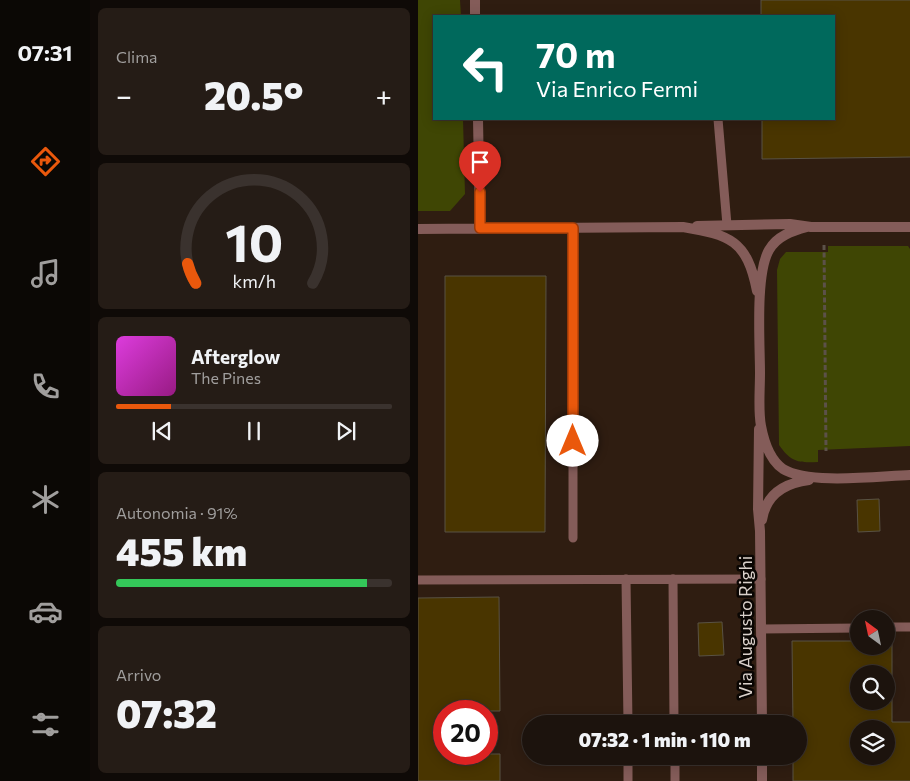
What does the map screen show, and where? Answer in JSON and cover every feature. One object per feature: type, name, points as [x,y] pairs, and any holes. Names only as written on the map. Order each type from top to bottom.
[{"type":"street","points":[[475,0],[475,15]]},
{"type":"street","points":[[478,120],[480,228]]},
{"type":"street","points":[[418,229],[683,227],[727,224],[790,224],[807,227],[910,226]]},
{"type":"street","points":[[683,227],[723,235],[734,242],[743,251],[752,268],[759,301]]},
{"type":"street","points":[[807,227],[784,235],[769,249],[762,271],[759,301],[760,421],[767,448],[777,464],[791,473],[816,478],[910,475]]},
{"type":"street","name":"Via Augusto Righi","points":[[760,421],[758,509],[761,579],[762,715]]},
{"type":"street","name":"Via Augusto Righi","points":[[760,531],[763,514],[768,503],[778,490],[794,482],[816,478]]},
{"type":"street","points":[[762,765],[762,781]]},
{"type":"lane","points":[[718,120],[727,224]]},
{"type":"lane","points":[[572,538],[573,228]]},
{"type":"lane","points":[[626,579],[628,715]]},
{"type":"lane","points":[[673,579],[674,715]]},
{"type":"lane","points":[[418,580],[761,579]]},
{"type":"lane","points":[[896,627],[910,627]]},
{"type":"lane","points":[[761,629],[850,628]]},
{"type":"lane","points":[[628,765],[628,781]]},
{"type":"lane","points":[[675,765],[675,781]]},
{"type":"path","points":[[824,245],[826,452]]},
{"type":"shaded area","points":[[418,0],[910,0],[910,781],[418,781]]},
{"type":"green space","points":[[418,0],[460,0],[461,15],[433,15],[433,120],[463,120],[465,194],[450,211],[418,211]]},
{"type":"green space","points":[[828,246],[908,246],[910,249],[910,446],[818,450],[818,462],[800,462],[787,455],[779,445],[777,270],[780,259],[786,252],[828,252]]},
{"type":"building","points":[[761,0],[911,0],[911,157],[762,159],[762,120],[835,120],[835,15],[761,15]]},
{"type":"building","points":[[445,276],[546,276],[545,532],[445,532]]},
{"type":"building","points":[[879,499],[880,531],[858,532],[857,500]]},
{"type":"building","points":[[499,597],[500,711],[498,711],[498,700],[433,700],[433,765],[498,765],[498,754],[500,754],[500,781],[418,781],[418,598]]},
{"type":"building","points":[[722,622],[724,655],[699,656],[698,623]]},
{"type":"building","points":[[792,641],[850,641],[850,655],[892,655],[892,665],[850,665],[850,710],[892,710],[892,720],[850,720],[850,765],[895,765],[895,722],[911,722],[911,781],[793,781],[793,765],[807,765],[807,715],[793,715]]},
{"type":"route","points":[[480,192],[480,228],[573,228],[573,441]]}]
